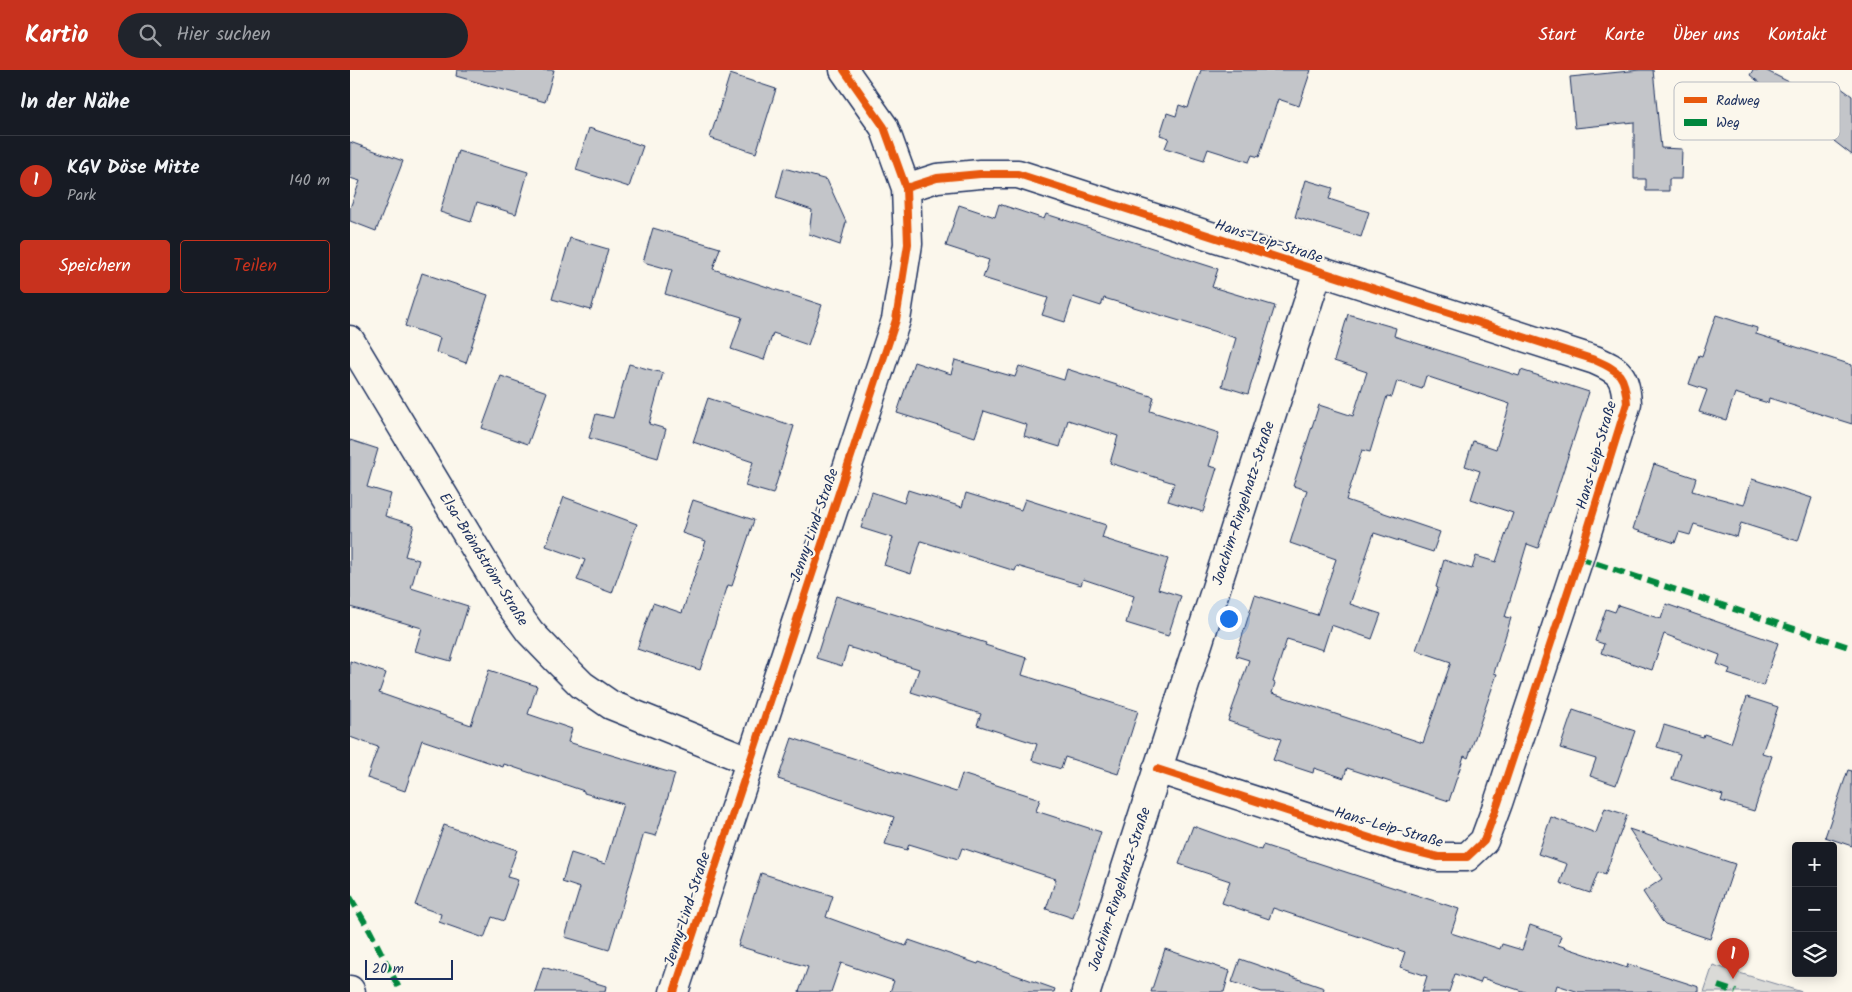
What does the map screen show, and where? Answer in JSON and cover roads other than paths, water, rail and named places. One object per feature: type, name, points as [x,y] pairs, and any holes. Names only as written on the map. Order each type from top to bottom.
[{"type":"street","name":"Jenny-Lind-Straße","points":[[674,992],[896,320],[908,244],[906,188],[884,128],[844,70]]},
{"type":"street","name":"Hans-Leip-Straße","points":[[906,188],[937,178],[980,174],[1018,174],[1595,360],[1614,368],[1626,383],[1627,403],[1579,558],[1484,841],[1467,857],[1438,857],[1398,846],[1157,769]]},
{"type":"street","name":"Joachim-Ringelnatz-Straße","points":[[1086,992],[1318,272]]},
{"type":"street","name":"Elsa-Brändström-Straße","points":[[350,340],[504,596],[537,640],[582,685],[612,706],[750,761]]},
{"type":"place","name":"KGV Döse Mitte","points":[[1733,979]]}]
